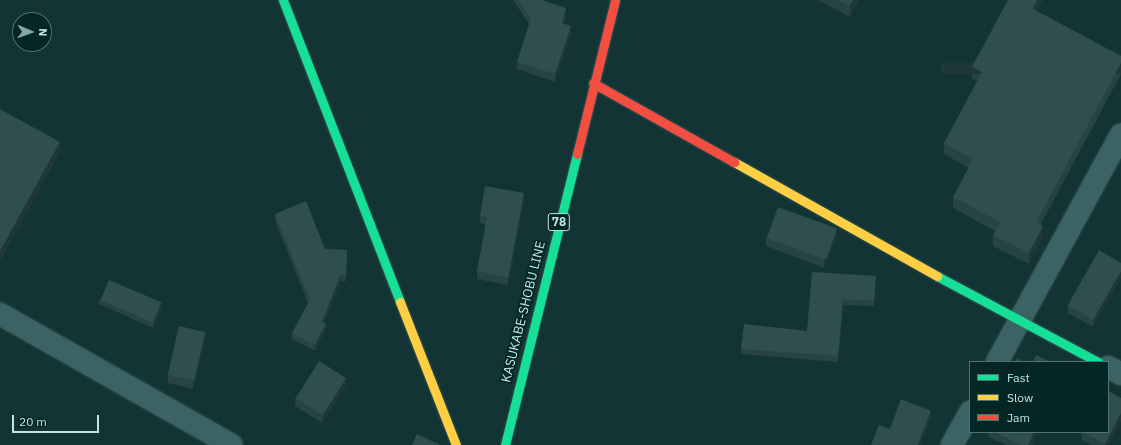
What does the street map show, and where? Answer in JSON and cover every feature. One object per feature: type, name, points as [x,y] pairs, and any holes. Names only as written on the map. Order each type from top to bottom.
[{"type":"street","points":[[283,0],[456,445]]},
{"type":"street","name":"KASUKABE-SHOBU LINE","points":[[505,445],[593,83],[615,0]]},
{"type":"street","points":[[593,83],[1019,322],[1096,361]]},
{"type":"street","points":[[998,361],[1121,136]]},
{"type":"street","points":[[0,314],[232,445]]},
{"type":"street","points":[[1109,368],[1121,374]]},
{"type":"street","points":[[952,445],[969,414]]},
{"type":"building","points":[[518,0],[542,0],[566,8],[562,23],[571,26],[555,74],[517,62],[531,19]]},
{"type":"building","points":[[838,0],[853,0],[850,6]]},
{"type":"building","points":[[1008,0],[1037,0],[1033,9],[1121,56],[1121,63],[1036,222],[1043,226],[1029,253],[993,235],[1000,222],[953,197],[973,159],[944,143],[982,72],[972,67]]},
{"type":"building","points":[[0,109],[60,142],[0,251]]},
{"type":"building","points":[[485,186],[524,193],[508,278],[477,271],[487,217],[480,216]]},
{"type":"building","points":[[306,201],[325,249],[347,250],[346,275],[341,274],[322,322],[326,324],[315,345],[292,333],[310,300],[275,214]]},
{"type":"building","points":[[778,207],[837,229],[826,260],[767,238]]},
{"type":"building","points":[[1099,250],[1121,263],[1121,271],[1093,320],[1068,305]]},
{"type":"building","points":[[812,272],[876,276],[874,301],[843,299],[838,356],[741,349],[744,324],[807,331]]},
{"type":"building","points":[[109,280],[161,302],[153,323],[100,300]]},
{"type":"building","points":[[179,326],[205,332],[194,381],[168,375]]},
{"type":"building","points":[[1036,355],[1048,361],[1033,361]]},
{"type":"building","points":[[1017,358],[1022,361],[1016,361]]},
{"type":"building","points":[[319,361],[346,378],[323,415],[296,398]]},
{"type":"building","points":[[1109,392],[1121,398],[1121,413],[1105,444],[1084,433],[1109,433]]},
{"type":"building","points":[[901,399],[931,411],[918,445],[871,445],[879,425],[890,429]]},
{"type":"building","points":[[996,433],[1034,433],[1028,445],[1021,445]]},
{"type":"building","points":[[417,434],[440,445],[412,445]]},
{"type":"traffic: fast","points":[[283,0],[400,302]]},
{"type":"traffic: fast","points":[[505,445],[577,154]]},
{"type":"traffic: fast","points":[[937,276],[1096,361]]},
{"type":"traffic: slow","points":[[734,162],[937,276]]},
{"type":"traffic: slow","points":[[400,302],[456,445]]},
{"type":"traffic: jam","points":[[577,154],[615,0]]},
{"type":"traffic: jam","points":[[593,83],[734,162]]}]
